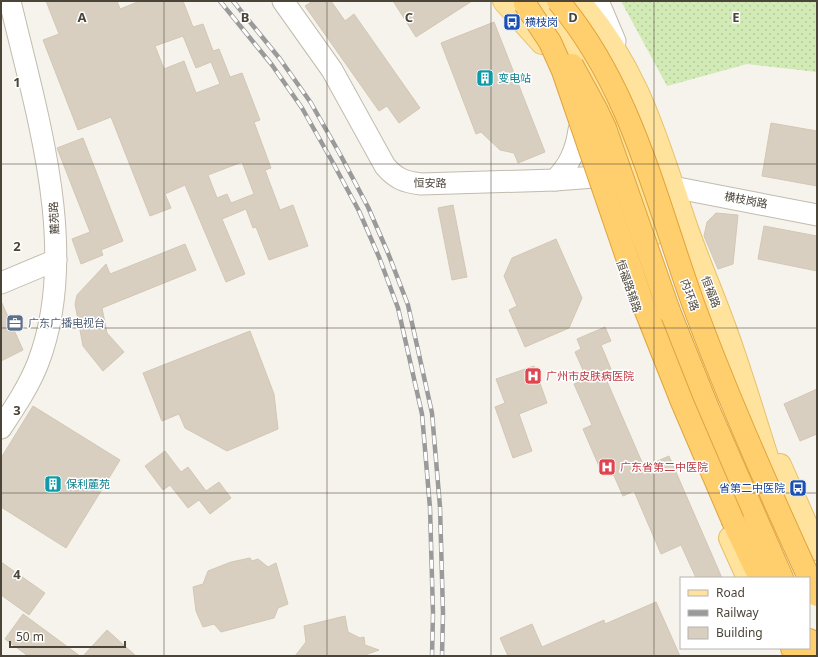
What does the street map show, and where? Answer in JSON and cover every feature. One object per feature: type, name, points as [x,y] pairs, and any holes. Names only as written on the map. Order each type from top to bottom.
[{"type":"highway","name":"内环路","points":[[558,1],[571,15],[602,61],[626,111],[704,332],[774,503],[809,577]]},
{"type":"highway","points":[[529,2],[563,71],[642,301],[682,402],[733,521],[760,577]]},
{"type":"highway","points":[[529,2],[564,53],[596,109],[623,179],[669,311],[708,411],[783,577]]},
{"type":"highway","name":"内环路","points":[[810,580],[817,595]]},
{"type":"highway","points":[[810,642],[816,655]]},
{"type":"main road","name":"恒福路辅路","points":[[504,1],[545,47],[556,64],[563,81],[650,343],[673,403],[748,577]]},
{"type":"main road","name":"恒福路","points":[[579,1],[607,36],[626,67],[655,131],[691,238],[734,353],[791,527],[817,595]]},
{"type":"main road","points":[[529,2],[564,28],[589,68],[608,107],[636,181],[712,402],[783,577]]},
{"type":"main road","points":[[734,353],[817,549]]},
{"type":"main road","points":[[810,638],[816,655]]},
{"type":"street","name":"麓苑路","points":[[1,428],[24,392],[41,356],[48,334],[57,268],[52,195],[42,134],[10,1]]},
{"type":"street","name":"恒安路","points":[[283,1],[332,70],[385,166],[396,177],[405,182],[421,184],[555,180],[594,177],[636,181],[674,187]]},
{"type":"street","points":[[598,1],[626,67]]},
{"type":"street","points":[[563,81],[589,68]]},
{"type":"street","points":[[555,180],[571,161],[577,144],[579,130]]},
{"type":"street","name":"横枝岗路","points":[[674,187],[817,215]]},
{"type":"street","points":[[1,283],[56,260]]},
{"type":"green space","points":[[621,1],[817,1],[817,72],[747,64],[667,86]]},
{"type":"building","points":[[46,1],[117,1],[120,9],[140,1],[183,1],[193,27],[203,24],[213,51],[219,49],[230,77],[242,73],[260,120],[254,122],[271,168],[265,170],[280,210],[293,205],[308,246],[269,260],[256,227],[253,228],[246,209],[222,219],[245,274],[226,282],[185,185],[165,194],[171,208],[150,216],[111,117],[78,130],[43,40],[59,34]],"holes":[[[183,36],[196,68],[211,62],[220,84],[196,93],[184,61],[164,69],[155,46]],[[242,162],[254,194],[231,203],[227,194],[217,198],[208,175]]]},
{"type":"building","points":[[313,1],[331,1],[345,21],[354,14],[420,108],[399,123],[387,106],[379,111],[305,6]]},
{"type":"building","points":[[393,1],[472,1],[416,37]]},
{"type":"building","name":"变电站","points":[[494,22],[545,152],[518,163],[514,153],[500,150],[481,132],[476,134],[441,43]]},
{"type":"building","points":[[771,123],[817,131],[817,186],[762,176]]},
{"type":"building","points":[[83,138],[123,241],[101,250],[103,255],[81,264],[72,239],[90,232],[57,148]]},
{"type":"building","points":[[453,205],[467,277],[452,280],[438,208]]},
{"type":"building","points":[[716,213],[738,215],[733,264],[718,269],[704,236],[707,222]]},
{"type":"building","points":[[764,226],[817,236],[817,271],[758,259]]},
{"type":"building","points":[[556,239],[582,298],[569,328],[525,347],[509,310],[517,306],[504,276],[512,258]]},
{"type":"building","points":[[185,244],[196,270],[102,308],[107,333],[124,352],[103,371],[83,346],[75,304],[77,295],[106,264],[110,274]]},
{"type":"building","points":[[1,301],[23,350],[1,361]]},
{"type":"building","points":[[605,327],[611,341],[601,345],[611,369],[603,372],[644,467],[669,456],[722,577],[696,577],[681,545],[661,554],[634,491],[623,496],[611,469],[602,473],[583,429],[592,425],[574,384],[587,379],[575,352],[581,349],[577,339]]},
{"type":"building","points":[[250,331],[274,394],[278,429],[227,451],[185,428],[179,414],[162,421],[143,373]]},
{"type":"building","points":[[534,366],[547,403],[519,414],[532,451],[513,458],[495,407],[505,403],[496,379]]},
{"type":"building","points":[[817,389],[817,434],[800,441],[784,404]]},
{"type":"building","name":"保利麓苑","points":[[33,406],[120,460],[66,548],[1,507],[1,458]]},
{"type":"building","points":[[165,451],[181,472],[188,467],[206,491],[219,482],[231,498],[210,514],[199,500],[188,508],[170,485],[163,490],[145,466]]},
{"type":"building","points":[[250,558],[252,561],[258,559],[268,567],[276,563],[288,604],[278,608],[274,618],[221,632],[214,624],[203,627],[196,611],[193,587],[203,584],[208,571],[231,562]]},
{"type":"building","points":[[1,562],[45,593],[29,615],[1,595]]},
{"type":"building","points":[[656,602],[680,656],[508,656],[500,638],[532,624],[542,647],[604,620],[605,624]]},
{"type":"building","points":[[23,614],[80,656],[28,656],[5,639]]},
{"type":"building","points":[[345,616],[348,632],[360,638],[364,637],[365,645],[379,650],[362,656],[295,656],[306,642],[304,626]]},
{"type":"building","points":[[107,630],[136,656],[83,656]]},
{"type":"railway","points":[[220,1],[272,65],[302,108],[359,211],[379,257],[398,308],[422,414],[430,508],[433,613],[432,656]]},
{"type":"railway","points":[[233,1],[280,59],[311,103],[368,207],[408,305],[432,413],[440,507],[443,613],[442,656]]},
{"type":"place","name":"横枝岗","points":[[512,22]]},
{"type":"place","name":"变电站","points":[[485,78]]},
{"type":"place","name":"广东广播电视台","points":[[15,323]]},
{"type":"place","name":"广州市皮肤病医院","points":[[533,376]]},
{"type":"place","name":"广东省第二中医院","points":[[607,467]]},
{"type":"place","name":"保利麓苑","points":[[53,484]]},
{"type":"place","name":"省第二中医院","points":[[798,488]]}]
